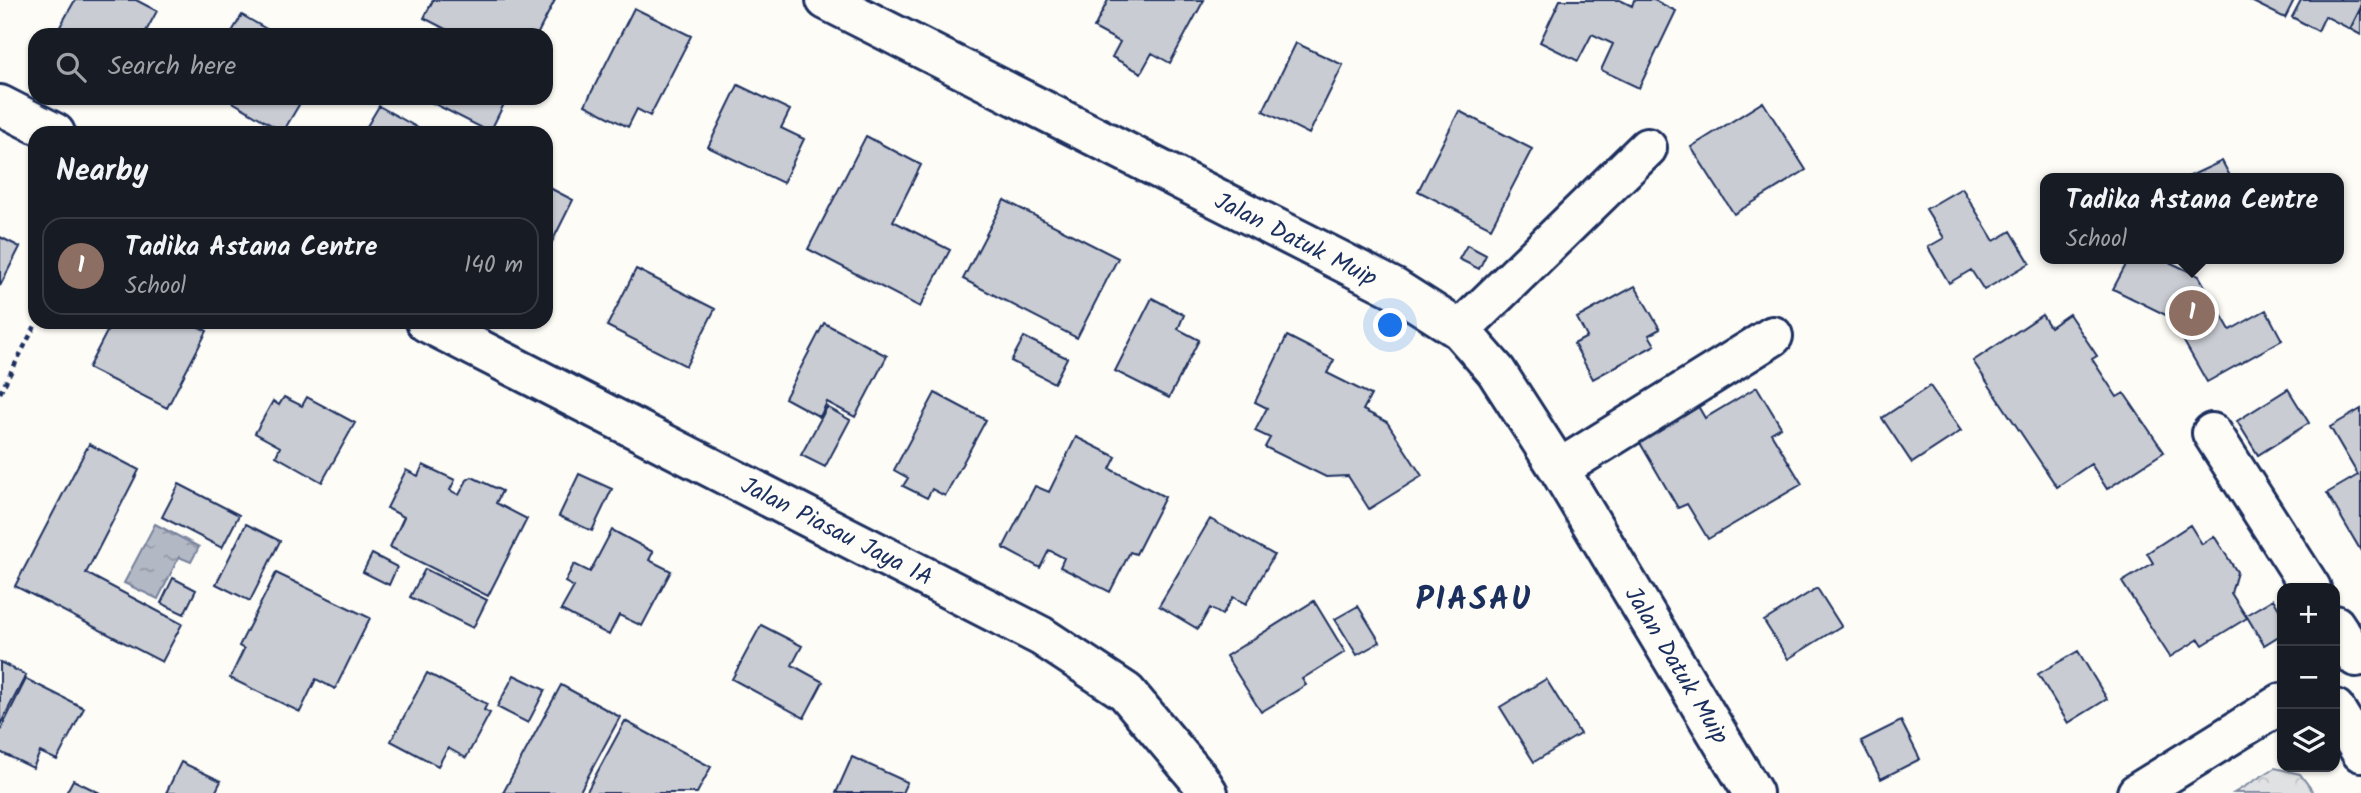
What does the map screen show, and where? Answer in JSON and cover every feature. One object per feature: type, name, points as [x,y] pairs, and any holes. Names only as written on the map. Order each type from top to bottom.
[{"type":"street","name":"Jalan Datuk Muip","points":[[826,0],[1394,288],[1460,330],[1496,371],[1559,469],[1753,793]]},
{"type":"street","points":[[0,105],[41,126]]},
{"type":"street","points":[[1460,330],[1647,148]]},
{"type":"street","name":"Jalan Piasau Jaya 1A","points":[[440,329],[1041,636],[1126,692],[1208,793]]},
{"type":"street","points":[[1559,469],[1773,336]]},
{"type":"street","points":[[2212,433],[2308,583]]},
{"type":"street","points":[[2340,637],[2350,661]]},
{"type":"street","points":[[2137,793],[2277,706]]},
{"type":"street","points":[[2340,717],[2361,752]]},
{"type":"path","points":[[0,393],[33,329]]},
{"type":"green space","points":[[2275,768],[2277,772],[2300,774],[2314,793],[2234,793]]},
{"type":"water","points":[[155,524],[199,547],[191,562],[179,557],[158,599],[124,583]]},
{"type":"building","points":[[75,0],[136,0],[157,11],[148,28],[59,28]]},
{"type":"building","points":[[433,0],[555,0],[541,28],[443,28],[424,18]]},
{"type":"building","points":[[1108,0],[1204,0],[1170,63],[1152,53],[1141,73],[1112,57],[1120,42],[1094,28]]},
{"type":"building","points":[[1560,0],[1620,0],[1632,6],[1634,0],[1654,0],[1676,11],[1639,88],[1601,70],[1613,44],[1592,34],[1578,61],[1540,42]]},
{"type":"building","points":[[2249,0],[2294,0],[2285,18]]},
{"type":"building","points":[[2301,0],[2361,0],[2361,7],[2350,29],[2325,16],[2318,31],[2292,17]]},
{"type":"building","points":[[2361,7],[2361,35],[2350,29]]},
{"type":"building","points":[[634,8],[691,36],[650,116],[637,109],[628,127],[585,105]]},
{"type":"building","points":[[242,15],[265,28],[234,28]]},
{"type":"building","points":[[1296,43],[1343,65],[1309,134],[1263,111]]},
{"type":"building","points":[[738,85],[790,110],[781,128],[804,139],[783,183],[708,147]]},
{"type":"building","points":[[1763,102],[1806,170],[1734,214],[1691,147]]},
{"type":"building","points":[[238,105],[299,105],[287,126],[273,126]]},
{"type":"building","points":[[437,105],[504,105],[493,126],[478,126]]},
{"type":"building","points":[[379,106],[415,126],[367,126]]},
{"type":"building","points":[[1459,111],[1532,149],[1491,228],[1418,191]]},
{"type":"building","points":[[866,136],[921,165],[893,221],[950,250],[920,307],[808,249]]},
{"type":"building","points":[[2222,161],[2228,173],[2197,173]]},
{"type":"building","points":[[1962,188],[1994,241],[2011,231],[2030,263],[1984,290],[1971,270],[1949,283],[1928,247],[1944,238],[1926,209]]},
{"type":"building","points":[[553,190],[573,200],[553,240]]},
{"type":"building","points":[[1004,200],[1118,258],[1077,338],[963,279]]},
{"type":"building","points":[[0,237],[20,247],[0,286]]},
{"type":"building","points":[[1467,245],[1486,255],[1479,269],[1459,259]]},
{"type":"building","points":[[2126,264],[2174,264],[2199,276],[2230,330],[2266,310],[2282,340],[2207,382],[2170,317],[2113,289]]},
{"type":"building","points":[[636,269],[715,309],[686,366],[607,326]]},
{"type":"building","points":[[1635,286],[1660,329],[1649,335],[1655,345],[1593,379],[1574,344],[1587,337],[1577,318]]},
{"type":"building","points":[[1152,298],[1184,315],[1178,329],[1199,340],[1169,398],[1115,371]]},
{"type":"building","points":[[2069,314],[2097,356],[2092,359],[2117,397],[2124,393],[2164,452],[2107,489],[2091,464],[2057,487],[1973,361],[2042,315],[2050,327]]},
{"type":"building","points":[[824,323],[887,356],[855,417],[827,402],[820,417],[785,398]]},
{"type":"building","points":[[108,329],[207,331],[167,408],[88,368]]},
{"type":"building","points":[[1287,336],[1334,360],[1327,373],[1371,395],[1363,410],[1387,422],[1422,476],[1369,509],[1348,476],[1326,477],[1265,447],[1270,438],[1255,431],[1267,408],[1255,402]]},
{"type":"building","points":[[1024,337],[1067,358],[1054,383],[1011,361]]},
{"type":"building","points":[[1930,386],[1961,431],[1912,463],[1882,418]]},
{"type":"building","points":[[1757,387],[1781,427],[1771,433],[1802,484],[1708,539],[1687,504],[1678,508],[1639,441],[1698,406],[1705,418]]},
{"type":"building","points":[[2288,389],[2309,423],[2258,455],[2237,421]]},
{"type":"building","points":[[935,393],[986,420],[945,496],[932,489],[927,498],[903,486],[908,478],[894,470]]},
{"type":"building","points":[[284,397],[302,406],[307,397],[355,423],[322,482],[276,456],[280,447],[255,433],[273,401],[279,405]]},
{"type":"building","points":[[827,407],[850,420],[825,467],[801,455]]},
{"type":"building","points":[[2361,409],[2361,551],[2327,493],[2358,475],[2330,427]]},
{"type":"building","points":[[1076,437],[1116,457],[1110,469],[1165,497],[1136,554],[1130,552],[1110,592],[1060,567],[1064,558],[1049,550],[1040,568],[1003,548],[1035,486],[1049,492]]},
{"type":"building","points":[[89,444],[139,470],[86,573],[182,624],[162,662],[15,586]]},
{"type":"building","points":[[423,465],[455,480],[450,490],[459,495],[467,480],[472,477],[502,491],[496,503],[527,519],[488,596],[390,547],[404,517],[387,508],[406,470],[418,476]]},
{"type":"building","points":[[579,474],[612,489],[592,531],[559,516]]},
{"type":"building","points":[[179,484],[239,515],[222,548],[162,517]]},
{"type":"building","points":[[1210,519],[1274,555],[1246,604],[1233,597],[1222,615],[1210,608],[1198,629],[1159,606]]},
{"type":"building","points":[[246,524],[280,541],[250,601],[216,584]]},
{"type":"building","points":[[2190,525],[2202,544],[2214,536],[2237,572],[2231,593],[2247,618],[2203,645],[2199,639],[2170,657],[2122,582],[2153,563],[2147,553]]},
{"type":"building","points":[[612,530],[653,552],[649,560],[671,571],[642,626],[619,615],[609,635],[561,610],[574,587],[565,582],[574,564],[590,572]]},
{"type":"building","points":[[372,554],[397,567],[389,585],[363,572]]},
{"type":"building","points":[[425,569],[487,600],[473,628],[410,597]]},
{"type":"building","points":[[276,573],[370,618],[335,689],[316,679],[300,712],[230,678],[244,649],[239,646]]},
{"type":"building","points":[[173,578],[196,590],[184,614],[161,603]]},
{"type":"building","points":[[1817,588],[1841,626],[1788,659],[1764,621]]},
{"type":"building","points":[[2273,599],[2277,606],[2277,637],[2264,645],[2246,615]]},
{"type":"building","points":[[1314,601],[1345,652],[1302,679],[1306,685],[1261,712],[1226,656]]},
{"type":"building","points":[[1358,606],[1380,642],[1357,655],[1335,619]]},
{"type":"building","points":[[761,625],[802,646],[792,665],[823,682],[804,718],[732,679]]},
{"type":"building","points":[[2078,651],[2107,699],[2068,723],[2038,674]]},
{"type":"building","points":[[0,662],[26,675],[0,725]]},
{"type":"building","points":[[427,673],[487,704],[484,710],[490,713],[466,758],[448,748],[438,766],[391,741]]},
{"type":"building","points":[[514,675],[545,690],[528,723],[497,707]]},
{"type":"building","points":[[26,679],[84,708],[57,760],[40,752],[33,768],[0,752],[0,731]]},
{"type":"building","points":[[1546,679],[1580,734],[1534,762],[1500,707]]},
{"type":"building","points":[[561,685],[620,717],[579,793],[503,793]]},
{"type":"building","points":[[625,721],[711,767],[697,793],[586,793]]},
{"type":"building","points":[[1901,721],[1920,759],[1881,779],[1861,741]]},
{"type":"building","points":[[852,757],[907,782],[902,793],[836,793]]},
{"type":"building","points":[[181,762],[221,781],[215,793],[166,793]]},
{"type":"building","points":[[73,780],[100,793],[66,793]]},
{"type":"place","name":"Tadika Astana Centre","points":[[2192,313]]},
{"type":"district","name":"PIASAU","points":[[1474,598]]}]
